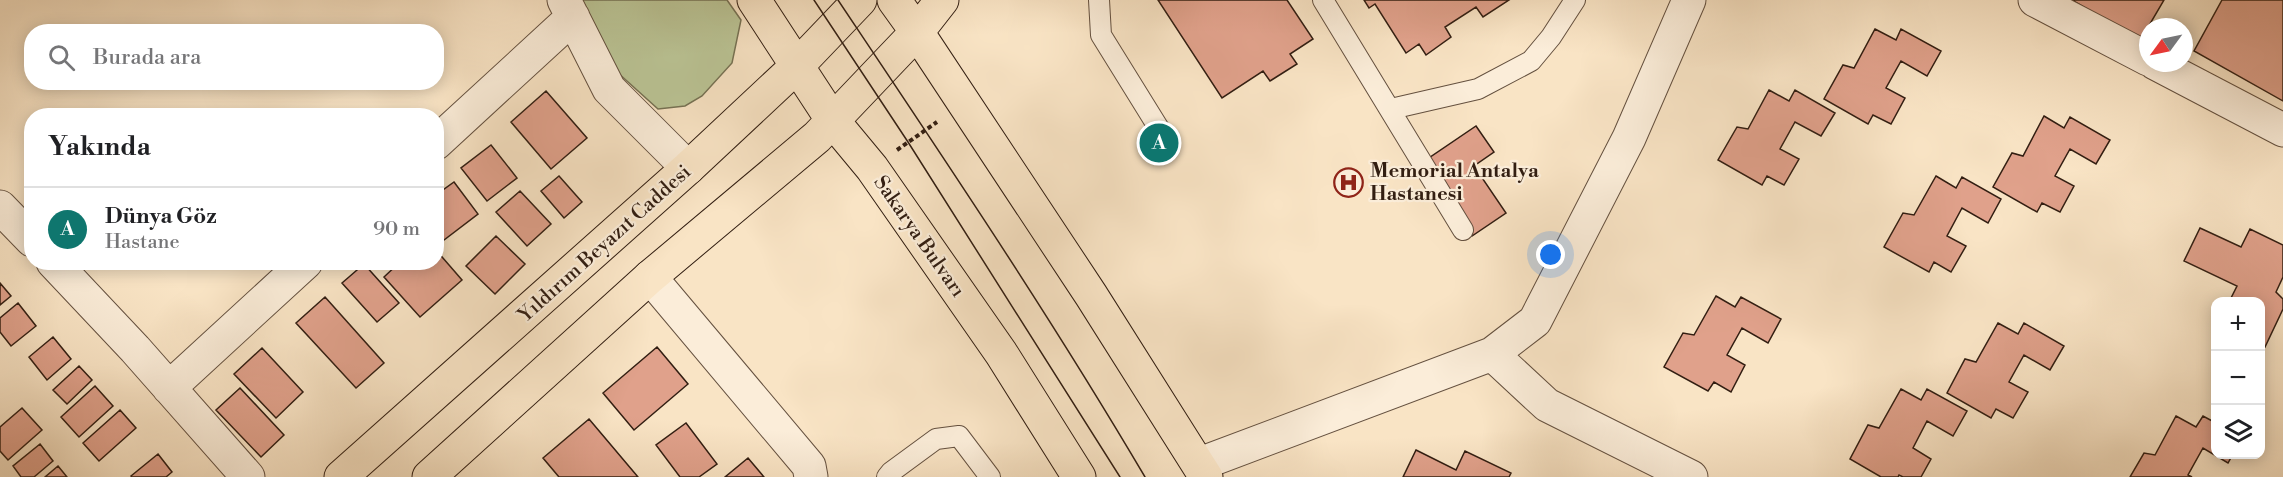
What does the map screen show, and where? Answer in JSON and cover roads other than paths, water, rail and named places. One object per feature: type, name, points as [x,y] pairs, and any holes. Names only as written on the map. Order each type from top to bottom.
[{"type":"main road","name":"Sakarya Bulvarı","points":[[754,0],[833,121],[872,168],[1001,354],[1079,477]]},
{"type":"main road","name":"Yıldırım Beyazıt Caddesi","points":[[341,477],[688,168],[796,67],[860,0]]},
{"type":"main road","points":[[894,0],[964,102],[1203,471]]},
{"type":"main road","points":[[429,477],[650,277],[817,137],[917,32],[942,0]]},
{"type":"street","points":[[1203,471],[1492,354],[1535,321],[1629,138],[1689,0]]},
{"type":"street","points":[[2035,0],[2139,54]]},
{"type":"street","points":[[444,135],[569,9],[609,89],[688,168]]},
{"type":"street","points":[[2172,72],[2283,130]]},
{"type":"street","points":[[0,207],[24,232]]},
{"type":"street","points":[[60,270],[248,477]]},
{"type":"street","points":[[169,388],[297,270]]},
{"type":"street","points":[[650,277],[809,466],[811,477]]},
{"type":"street","points":[[1492,354],[1547,405],[1691,477]]},
{"type":"lane","points":[[1099,0],[1101,35],[1163,135]]},
{"type":"lane","points":[[1323,0],[1463,230]]},
{"type":"lane","points":[[1391,109],[1478,89],[1531,61],[1551,37],[1575,0]]},
{"type":"lane","points":[[887,477],[936,439],[959,436],[990,477]]},
{"type":"tram line","points":[[814,0],[908,142],[1120,477]]},
{"type":"tram line","points":[[838,0],[1033,296],[1145,477]]},
{"type":"place","name":"Dünya Göz","points":[[1159,143]]},
{"type":"place","name":"Memorial Antalya Hastanesi","points":[[1349,182]]}]
